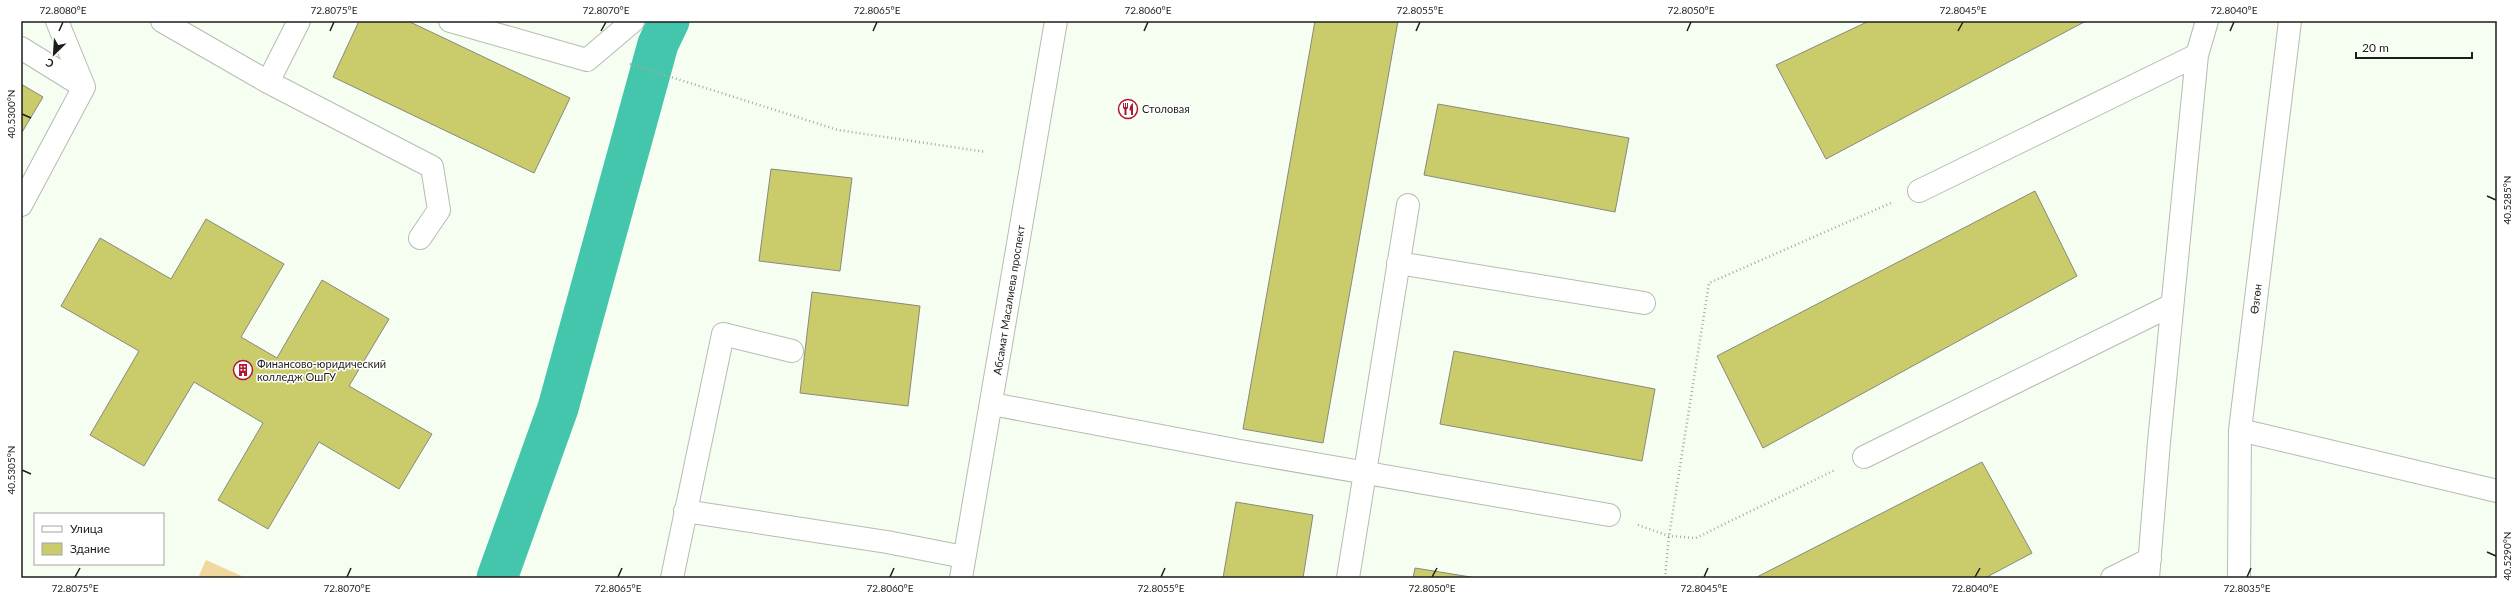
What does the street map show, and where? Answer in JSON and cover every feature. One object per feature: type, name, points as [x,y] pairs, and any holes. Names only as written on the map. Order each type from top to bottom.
[{"type":"street","points":[[57,21],[84,88]]},
{"type":"street","points":[[162,21],[268,82],[432,167],[439,210],[420,238]]},
{"type":"street","points":[[268,82],[299,21]]},
{"type":"street","points":[[450,21],[587,60],[633,21]]},
{"type":"street","name":"Абсамат Масалиева проспект","points":[[961,578],[992,404],[1051,40],[1056,21]]},
{"type":"street","points":[[2112,578],[2149,568],[2172,305],[2197,55],[2207,21]]},
{"type":"street","name":"Өзгөн","points":[[2239,578],[2240,430],[2290,21]]},
{"type":"street","points":[[21,48],[84,88]]},
{"type":"street","points":[[1919,191],[2197,55]]},
{"type":"street","points":[[21,205],[84,88]]},
{"type":"street","points":[[1348,578],[1408,205]]},
{"type":"street","points":[[1398,264],[1644,303]]},
{"type":"street","points":[[1864,456],[2172,305]]},
{"type":"street","points":[[672,578],[723,334],[792,351]]},
{"type":"street","points":[[992,404],[1365,473],[1609,516]]},
{"type":"street","points":[[2240,430],[2497,491]]},
{"type":"street","points":[[685,511],[887,542],[964,557]]},
{"type":"path","points":[[627,63],[838,130],[986,152]]},
{"type":"path","points":[[1665,578],[1669,536],[1709,283],[1919,191]]},
{"type":"path","points":[[1669,536],[1696,538],[1864,456]]},
{"type":"shaded area","points":[[206,560],[246,578],[198,578]]},
{"type":"building","points":[[359,21],[408,21],[570,98],[534,173],[333,77]]},
{"type":"building","points":[[1315,21],[1398,21],[1323,443],[1243,429]]},
{"type":"building","points":[[1869,21],[2086,21],[1826,159],[1776,65]]},
{"type":"building","points":[[21,84],[43,97],[21,134]]},
{"type":"building","points":[[1438,104],[1629,138],[1615,212],[1424,175]]},
{"type":"building","points":[[771,169],[852,178],[840,271],[759,261]]},
{"type":"building","points":[[2035,191],[2077,276],[1763,448],[1717,356]]},
{"type":"building","name":"Финансово-юридический колледж ОшГУ","points":[[206,219],[284,264],[241,337],[277,358],[322,280],[389,319],[349,386],[432,434],[399,489],[319,442],[268,529],[218,500],[263,423],[194,382],[144,466],[90,435],[139,351],[61,306],[100,238],[171,279]]},
{"type":"building","points":[[812,292],[920,306],[908,406],[800,393]]},
{"type":"building","points":[[1454,351],[1655,389],[1642,461],[1440,424]]},
{"type":"building","points":[[1982,462],[2032,553],[1985,578],[1755,578]]},
{"type":"building","points":[[1236,502],[1313,515],[1303,578],[1223,578]]},
{"type":"building","points":[[1415,568],[1477,578],[1413,578]]},
{"type":"waterway","points":[[497,578],[558,408],[658,44],[669,21]]},
{"type":"place","name":"Столовая","points":[[1128,109]]},
{"type":"place","name":"Финансово-юридический колледж ОшГУ","points":[[243,370]]}]
